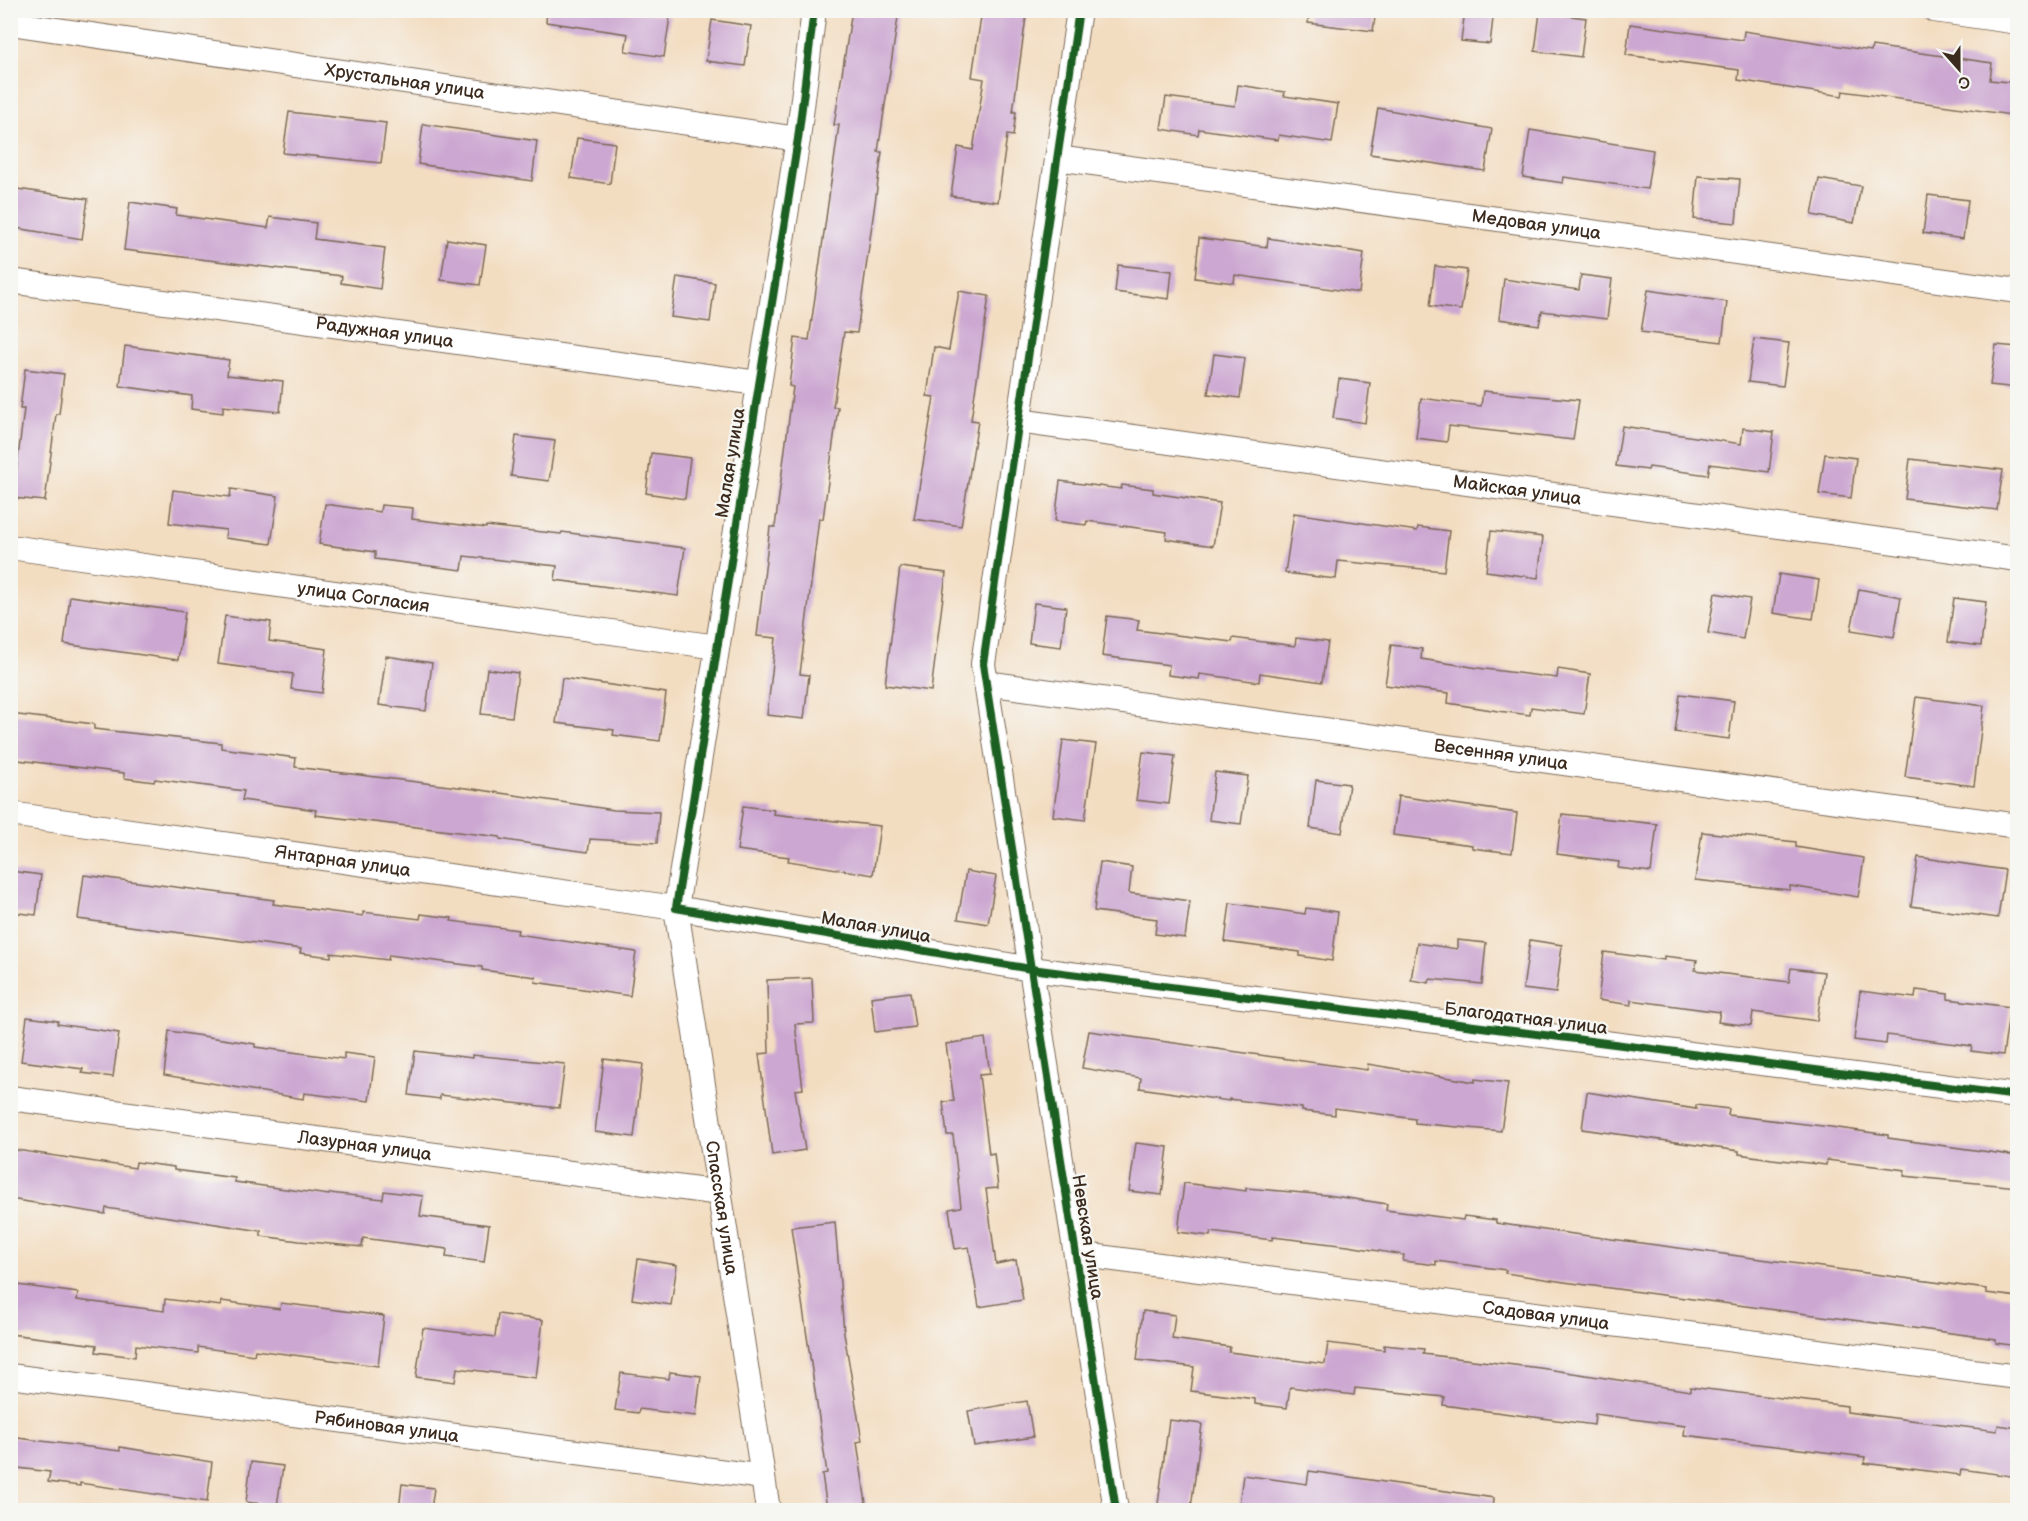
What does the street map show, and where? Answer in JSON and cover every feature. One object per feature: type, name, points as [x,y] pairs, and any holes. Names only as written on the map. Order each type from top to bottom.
[{"type":"street","name":"Малая улица","points":[[814,10],[798,139],[676,908],[1031,969]]},
{"type":"street","points":[[1934,10],[2018,22]]},
{"type":"street","points":[[1031,969],[983,664],[1077,21]]},
{"type":"street","name":"Хрустальная улица","points":[[10,23],[798,139]]},
{"type":"street","name":"Медовая улица","points":[[1057,158],[2018,291]]},
{"type":"street","name":"Радужная улица","points":[[10,280],[758,383]]},
{"type":"street","name":"Майская улица","points":[[1018,421],[2018,559]]},
{"type":"street","name":"улица Согласия","points":[[10,548],[717,647]]},
{"type":"street","name":"Весенняя улица","points":[[986,683],[2018,826]]},
{"type":"street","name":"Янтарная улица","points":[[10,814],[676,908]]},
{"type":"street","name":"Спасская улица","points":[[676,908],[768,1510]]},
{"type":"street","name":"Благодатная улица","points":[[1031,969],[2018,1096]]},
{"type":"street","name":"Невская улица","points":[[1031,969],[1116,1510]]},
{"type":"street","name":"Лазурная улица","points":[[10,1098],[720,1193]]},
{"type":"street","name":"Садовая улица","points":[[1076,1254],[2018,1377]]},
{"type":"street","name":"Рябиновая улица","points":[[10,1376],[763,1477]]},
{"type":"building","points":[[547,10],[626,10],[670,16],[664,57],[625,51],[628,34],[546,22]]},
{"type":"building","points":[[852,10],[899,10],[878,152],[882,152],[857,333],[844,332],[833,407],[838,407],[823,519],[819,518],[800,674],[809,675],[804,719],[767,715],[776,638],[757,636],[770,527],[775,527],[793,387],[789,386],[795,338],[809,340],[839,125],[834,125]]},
{"type":"building","points":[[982,10],[1027,10],[1013,112],[1016,112],[1013,136],[1007,135],[998,202],[951,196],[958,147],[973,150],[984,79],[972,77]]},
{"type":"building","points":[[1309,10],[1376,10],[1373,31],[1308,23]]},
{"type":"building","points":[[1465,10],[1494,10],[1490,44],[1461,41]]},
{"type":"building","points":[[1540,12],[1586,18],[1581,57],[1535,51]]},
{"type":"building","points":[[712,20],[751,26],[745,66],[706,61]]},
{"type":"building","points":[[1630,24],[1743,40],[1744,31],[1871,51],[1872,46],[1992,63],[1990,80],[2018,83],[2018,116],[1843,91],[1842,96],[1795,89],[1738,80],[1739,70],[1626,55]]},
{"type":"building","points":[[1238,85],[1285,92],[1284,96],[1338,104],[1332,143],[1279,135],[1278,140],[1199,129],[1198,135],[1161,129],[1166,97],[1235,106]]},
{"type":"building","points":[[1378,108],[1492,129],[1485,171],[1370,154]]},
{"type":"building","points":[[289,112],[386,123],[381,163],[283,153]]},
{"type":"building","points":[[423,124],[537,141],[532,181],[418,164]]},
{"type":"building","points":[[1530,130],[1653,150],[1647,189],[1564,177],[1563,183],[1523,177]]},
{"type":"building","points":[[577,138],[615,143],[610,184],[571,178]]},
{"type":"building","points":[[1698,176],[1740,179],[1736,223],[1694,219]]},
{"type":"building","points":[[1819,179],[1861,186],[1854,223],[1812,215]]},
{"type":"building","points":[[10,188],[88,199],[82,239],[10,227]]},
{"type":"building","points":[[1928,195],[1968,200],[1963,239],[1923,233]]},
{"type":"building","points":[[130,202],[177,209],[176,215],[268,228],[270,217],[316,223],[314,239],[385,248],[380,289],[341,283],[342,276],[124,250]]},
{"type":"building","points":[[1199,238],[1267,247],[1268,238],[1364,253],[1359,293],[1235,275],[1234,283],[1195,278]]},
{"type":"building","points":[[447,239],[486,245],[480,285],[441,280]]},
{"type":"building","points":[[1118,265],[1172,271],[1169,299],[1115,292]]},
{"type":"building","points":[[1435,266],[1467,270],[1461,310],[1430,306]]},
{"type":"building","points":[[1581,275],[1612,279],[1607,319],[1542,311],[1539,325],[1499,319],[1504,279],[1579,290]]},
{"type":"building","points":[[677,277],[715,283],[710,322],[671,317]]},
{"type":"building","points":[[1648,290],[1727,302],[1722,342],[1641,332]]},
{"type":"building","points":[[959,291],[989,296],[971,420],[978,421],[961,526],[914,519],[934,397],[927,396],[934,347],[949,350]]},
{"type":"building","points":[[1754,339],[1789,343],[1783,386],[1748,382]]},
{"type":"building","points":[[1996,345],[2018,347],[2018,388],[1990,385]]},
{"type":"building","points":[[125,346],[229,360],[227,375],[283,381],[280,412],[223,406],[223,413],[191,409],[192,396],[120,386]]},
{"type":"building","points":[[1214,354],[1245,358],[1240,398],[1208,394]]},
{"type":"building","points":[[25,369],[64,374],[59,414],[56,414],[45,501],[13,498],[24,409],[20,409]]},
{"type":"building","points":[[1339,379],[1370,383],[1365,423],[1333,418]]},
{"type":"building","points":[[1483,391],[1579,400],[1573,440],[1449,426],[1447,442],[1416,438],[1421,398],[1481,406]]},
{"type":"building","points":[[1622,426],[1741,444],[1743,428],[1774,432],[1769,472],[1710,464],[1708,475],[1649,467],[1648,470],[1616,466]]},
{"type":"building","points":[[516,436],[555,441],[549,481],[511,476]]},
{"type":"building","points":[[651,453],[690,458],[685,499],[646,493]]},
{"type":"building","points":[[1825,454],[1856,458],[1851,498],[1819,494]]},
{"type":"building","points":[[1910,459],[2003,470],[1997,510],[1905,499]]},
{"type":"building","points":[[1060,481],[1121,489],[1122,485],[1153,489],[1153,493],[1220,503],[1213,546],[1166,539],[1167,532],[1087,521],[1086,525],[1055,521]]},
{"type":"building","points":[[231,489],[278,496],[271,544],[225,538],[226,530],[169,523],[173,490],[230,497]]},
{"type":"building","points":[[325,504],[380,512],[381,505],[413,508],[412,519],[486,528],[486,526],[561,534],[562,532],[685,548],[678,596],[555,580],[557,566],[464,556],[462,570],[375,559],[375,552],[319,544]]},
{"type":"building","points":[[1294,513],[1417,531],[1418,527],[1449,531],[1444,571],[1338,561],[1336,579],[1285,573]]},
{"type":"building","points":[[1491,531],[1543,537],[1538,578],[1486,571]]},
{"type":"building","points":[[900,567],[946,573],[931,691],[885,685]]},
{"type":"building","points":[[1779,574],[1819,580],[1813,619],[1773,613]]},
{"type":"building","points":[[1859,589],[1901,597],[1894,637],[1851,630]]},
{"type":"building","points":[[1715,593],[1750,599],[1743,639],[1708,633]]},
{"type":"building","points":[[70,596],[185,612],[178,660],[64,644]]},
{"type":"building","points":[[1954,598],[1986,602],[1981,646],[1948,642]]},
{"type":"building","points":[[1034,603],[1066,607],[1061,647],[1029,643]]},
{"type":"building","points":[[225,616],[271,622],[269,641],[327,649],[322,693],[291,689],[293,674],[218,664]]},
{"type":"building","points":[[1107,616],[1139,620],[1137,630],[1232,642],[1233,638],[1295,646],[1296,638],[1328,642],[1322,682],[1260,673],[1259,682],[1200,674],[1199,679],[1168,675],[1169,665],[1102,656]]},
{"type":"building","points":[[1391,645],[1422,649],[1421,659],[1485,669],[1557,678],[1558,669],[1590,674],[1584,714],[1531,707],[1530,715],[1498,711],[1448,703],[1449,693],[1385,685]]},
{"type":"building","points":[[386,656],[432,663],[426,711],[379,705]]},
{"type":"building","points":[[487,669],[518,673],[512,717],[481,714]]},
{"type":"building","points":[[562,678],[666,693],[660,741],[613,735],[614,730],[556,723]]},
{"type":"building","points":[[1680,694],[1734,701],[1729,739],[1675,732]]},
{"type":"building","points":[[1916,697],[1984,706],[1974,786],[1905,777]]},
{"type":"building","points":[[10,714],[94,724],[94,729],[221,743],[221,748],[296,758],[295,767],[474,789],[614,810],[659,812],[657,843],[590,839],[588,852],[500,839],[500,837],[315,815],[316,810],[242,800],[244,791],[155,779],[154,782],[124,778],[124,773],[10,759]]},
{"type":"building","points":[[1063,740],[1096,744],[1085,820],[1053,816]]},
{"type":"building","points":[[1143,752],[1175,756],[1169,804],[1136,800]]},
{"type":"building","points":[[1215,772],[1248,776],[1241,824],[1209,820]]},
{"type":"building","points":[[1316,780],[1349,784],[1342,833],[1310,828]]},
{"type":"building","points":[[1398,796],[1517,813],[1512,853],[1472,848],[1472,845],[1393,835]]},
{"type":"building","points":[[743,806],[774,810],[773,814],[880,826],[873,875],[788,861],[789,857],[737,850]]},
{"type":"building","points":[[1562,814],[1657,824],[1651,872],[1618,868],[1619,862],[1557,854]]},
{"type":"building","points":[[1702,832],[1796,842],[1796,847],[1864,858],[1858,897],[1790,886],[1790,890],[1695,880]]},
{"type":"building","points":[[1918,857],[2005,870],[1998,918],[1911,906]]},
{"type":"building","points":[[1100,862],[1132,867],[1129,893],[1190,901],[1185,938],[1155,934],[1157,919],[1094,911]]},
{"type":"building","points":[[10,871],[41,875],[36,915],[10,912]]},
{"type":"building","points":[[966,871],[996,876],[988,924],[958,919]]},
{"type":"building","points":[[84,875],[274,900],[273,904],[363,916],[363,912],[420,919],[421,914],[452,918],[451,921],[518,930],[517,934],[636,952],[630,996],[535,982],[536,977],[482,970],[482,967],[389,955],[388,960],[331,953],[331,957],[300,953],[301,949],[78,919]]},
{"type":"building","points":[[1230,903],[1305,914],[1306,908],[1338,912],[1332,961],[1300,956],[1300,952],[1225,942]]},
{"type":"building","points":[[1457,940],[1486,943],[1482,984],[1430,979],[1429,983],[1411,980],[1417,943],[1457,949]]},
{"type":"building","points":[[1530,940],[1562,945],[1556,993],[1523,989]]},
{"type":"building","points":[[1604,952],[1664,960],[1664,956],[1697,960],[1695,970],[1789,982],[1791,968],[1824,972],[1817,1021],[1753,1012],[1751,1026],[1718,1022],[1720,1012],[1631,1000],[1631,1005],[1598,1000]]},
{"type":"building","points":[[812,978],[814,1023],[795,1024],[803,1089],[795,1090],[805,1150],[772,1155],[759,1054],[769,1053],[767,980]]},
{"type":"building","points":[[1916,990],[1948,994],[1948,999],[2010,1007],[2003,1055],[1971,1051],[1972,1046],[1887,1035],[1886,1044],[1854,1040],[1860,991],[1915,998]]},
{"type":"building","points":[[910,992],[915,1027],[875,1032],[871,997]]},
{"type":"building","points":[[27,1017],[119,1033],[113,1077],[82,1073],[83,1069],[21,1061]]},
{"type":"building","points":[[169,1031],[255,1044],[255,1047],[344,1059],[344,1053],[375,1057],[369,1101],[304,1093],[303,1099],[164,1075]]},
{"type":"building","points":[[1089,1031],[1367,1070],[1368,1064],[1475,1082],[1475,1079],[1508,1083],[1501,1131],[1415,1123],[1415,1119],[1335,1108],[1335,1115],[1302,1111],[1302,1108],[1229,1099],[1229,1101],[1140,1088],[1141,1078],[1082,1068]]},
{"type":"building","points":[[985,1038],[990,1074],[979,1075],[989,1154],[994,1153],[998,1188],[986,1189],[996,1264],[1016,1260],[1023,1300],[979,1307],[969,1247],[955,1249],[949,1209],[961,1207],[953,1135],[947,1135],[943,1102],[954,1101],[946,1044]]},
{"type":"building","points":[[415,1051],[472,1058],[472,1055],[565,1064],[559,1108],[440,1095],[440,1099],[409,1095]]},
{"type":"building","points":[[604,1059],[643,1064],[634,1137],[595,1132]]},
{"type":"building","points":[[1587,1092],[1696,1109],[1696,1105],[1729,1109],[1728,1115],[1888,1135],[1888,1138],[2018,1156],[2018,1187],[1904,1176],[1905,1170],[1827,1160],[1826,1165],[1772,1159],[1739,1154],[1739,1151],[1582,1129]]},
{"type":"building","points":[[1136,1143],[1168,1147],[1162,1195],[1129,1191]]},
{"type":"building","points":[[10,1149],[135,1168],[136,1162],[174,1167],[174,1170],[235,1178],[235,1182],[329,1195],[330,1193],[383,1199],[384,1191],[423,1196],[420,1216],[489,1225],[484,1262],[446,1257],[447,1249],[363,1238],[362,1247],[299,1241],[261,1236],[261,1231],[190,1220],[106,1208],[105,1214],[10,1199]]},
{"type":"building","points":[[1184,1183],[1246,1191],[1246,1188],[1327,1195],[1387,1204],[1386,1210],[1463,1220],[1464,1216],[1496,1220],[1496,1223],[1544,1230],[1986,1289],[1986,1293],[2018,1297],[2018,1346],[1996,1343],[1996,1339],[1564,1282],[1505,1273],[1506,1270],[1436,1261],[1436,1265],[1403,1261],[1404,1255],[1348,1246],[1273,1237],[1272,1240],[1211,1232],[1210,1236],[1178,1232]]},
{"type":"building","points":[[835,1222],[844,1333],[862,1441],[857,1442],[866,1503],[827,1509],[822,1474],[827,1473],[791,1227]]},
{"type":"building","points":[[638,1259],[677,1265],[671,1305],[632,1299]]},
{"type":"building","points":[[10,1284],[78,1293],[77,1300],[164,1311],[165,1299],[221,1306],[222,1301],[280,1309],[281,1303],[384,1316],[378,1366],[255,1350],[254,1355],[198,1347],[198,1353],[136,1345],[135,1357],[96,1352],[97,1345],[10,1334]]},
{"type":"building","points":[[1143,1311],[1175,1315],[1172,1339],[1230,1347],[1229,1352],[1325,1364],[1328,1343],[1384,1350],[1384,1345],[1424,1349],[1423,1354],[1540,1368],[1690,1391],[1690,1387],[1847,1406],[1847,1412],[1997,1431],[1998,1425],[2018,1428],[2018,1477],[1961,1469],[1960,1475],[1864,1463],[1865,1457],[1684,1435],[1685,1426],[1595,1414],[1594,1425],[1443,1405],[1444,1397],[1355,1388],[1354,1395],[1290,1387],[1287,1408],[1255,1404],[1255,1399],[1191,1391],[1194,1367],[1137,1360]]},
{"type":"building","points":[[498,1314],[543,1320],[536,1378],[457,1368],[455,1382],[416,1377],[423,1328],[495,1337]]},
{"type":"building","points":[[670,1372],[701,1376],[696,1416],[639,1409],[638,1413],[615,1410],[621,1373],[669,1379]]},
{"type":"building","points":[[1027,1401],[1033,1437],[974,1446],[968,1411]]},
{"type":"building","points":[[1169,1420],[1202,1424],[1191,1508],[1158,1504]]},
{"type":"building","points":[[10,1437],[120,1451],[120,1447],[212,1462],[207,1502],[80,1483],[80,1486],[48,1482],[50,1472],[10,1467]]},
{"type":"building","points":[[251,1462],[283,1466],[277,1506],[246,1502]]},
{"type":"building","points":[[1309,1471],[1494,1498],[1493,1510],[1278,1510],[1239,1505],[1243,1475],[1307,1484]]},
{"type":"building","points":[[402,1484],[434,1488],[431,1510],[399,1510]]},
{"type":"cycle path","points":[[814,10],[798,139],[676,908],[1031,969],[983,664],[1079,10]]},
{"type":"cycle path","points":[[1116,1510],[1031,969],[2018,1096]]}]
